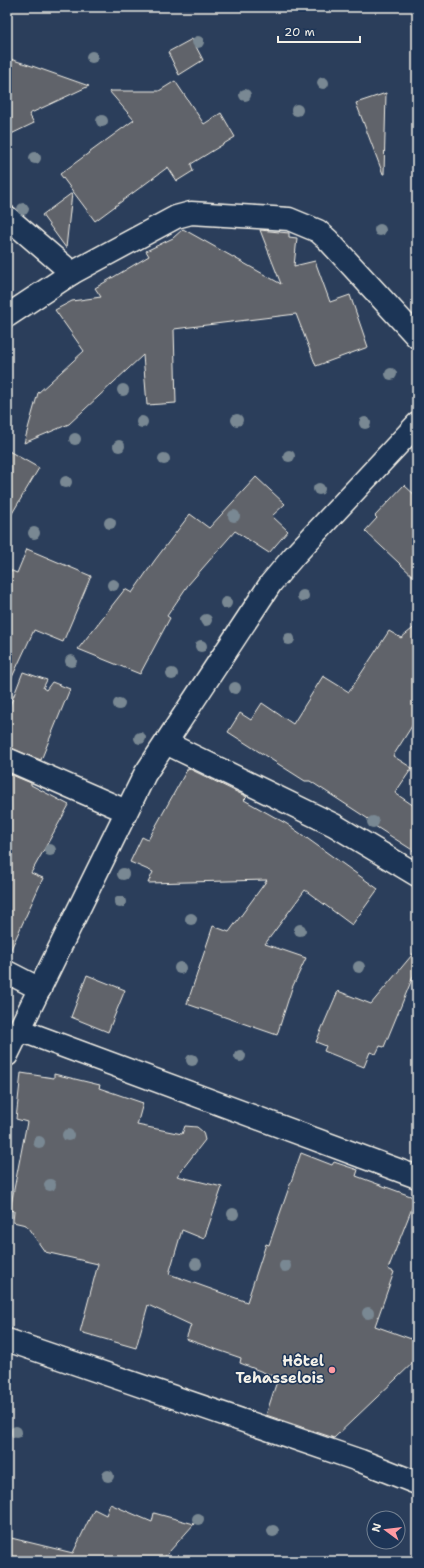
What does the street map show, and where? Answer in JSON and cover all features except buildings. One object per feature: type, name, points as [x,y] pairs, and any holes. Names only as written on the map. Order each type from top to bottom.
[{"type":"street","points":[[7,316],[72,273],[176,217],[191,213],[289,219],[318,231],[417,337]]},
{"type":"street","points":[[7,217],[72,273]]},
{"type":"street","points":[[7,1055],[145,774],[271,583],[294,556],[417,424]]},
{"type":"street","points":[[166,743],[334,825],[417,875]]},
{"type":"street","points":[[7,759],[126,811]]},
{"type":"street","points":[[7,972],[40,989]]},
{"type":"street","points":[[20,1030],[417,1177]]},
{"type":"street","points":[[7,1340],[361,1461],[417,1483]]},
{"type":"place","name":"Hôtel Tehasselois","points":[[332,1370]]}]
